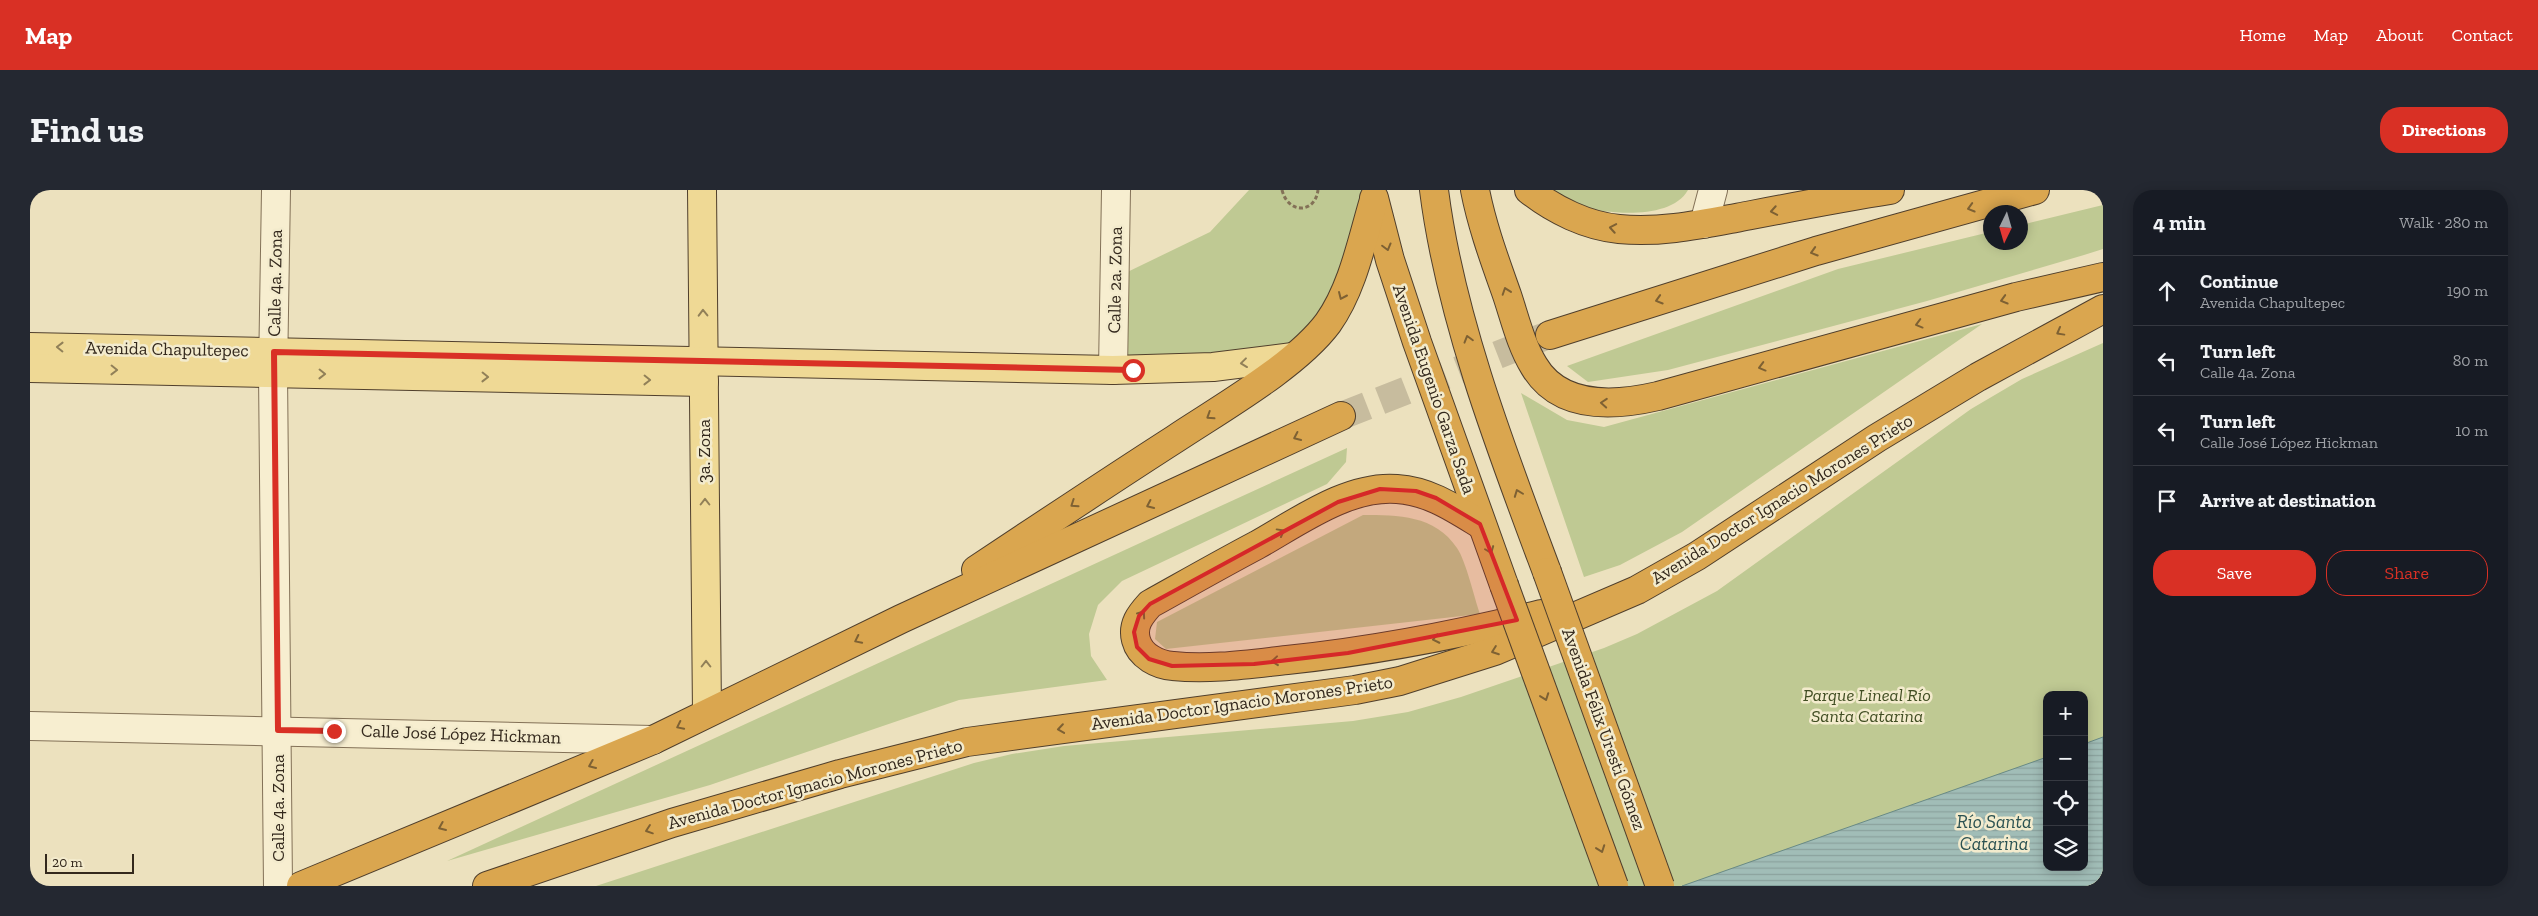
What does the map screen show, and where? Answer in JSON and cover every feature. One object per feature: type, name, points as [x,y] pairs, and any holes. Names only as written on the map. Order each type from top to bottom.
[{"type":"highway","name":"Avenida Félix Uresti Gómez","points":[[1434,190],[1445,250],[1476,370],[1509,470],[1660,886]]},
{"type":"highway","points":[[1475,190],[1491,248],[1523,342],[1534,367],[1549,384],[1568,396],[1591,402],[1610,403],[1658,396],[2016,297],[2103,277]]},
{"type":"highway","points":[[1529,190],[1560,211],[1591,224],[1618,229],[1653,230],[1704,224],[1890,190]]},
{"type":"highway","points":[[1550,335],[1816,251],[2035,190]]},
{"type":"highway","points":[[901,619],[1244,394],[1293,357],[1328,323],[1340,301],[1352,274],[1374,195]]},
{"type":"highway","name":"Avenida Eugenio Garza Sada","points":[[1374,195],[1390,260],[1480,524],[1614,886]]},
{"type":"highway","name":"Avenida Doctor Ignacio Morones Prieto","points":[[487,886],[672,823],[840,774],[967,742],[1159,715],[1302,698],[1400,681],[1496,651],[1637,590],[1697,556],[1877,438],[1970,382],[2103,308]]},
{"type":"highway","points":[[301,886],[653,740],[901,619],[1342,416]]},
{"type":"highway","points":[[1480,524],[1436,498],[1416,491],[1396,488],[1380,490],[1338,502],[1150,604],[1139,616],[1134,632],[1137,647],[1149,659],[1172,666],[1254,664],[1348,654],[1474,631],[1637,590]]},
{"type":"main road","name":"3a. Zona","points":[[702,190],[706,713]]},
{"type":"main road","name":"Avenida Chapultepec","points":[[30,347],[274,362],[704,372],[1113,370],[1213,367],[1293,357]]},
{"type":"main road","points":[[30,368],[274,362]]},
{"type":"street","name":"Calle 4a. Zona","points":[[276,190],[274,362],[278,886]]},
{"type":"street","name":"Calle 2a. Zona","points":[[1113,370],[1116,190]]},
{"type":"street","points":[[1704,224],[1713,190]]},
{"type":"street","name":"Calle José López Hickman","points":[[30,726],[278,730],[653,740]]},
{"type":"path","points":[[1282,190],[1284,200],[1290,206],[1298,208],[1307,207],[1315,201],[1318,190]]},
{"type":"highlighted area","points":[[1380,489],[1416,491],[1436,498],[1480,524],[1517,620],[1348,653],[1254,664],[1172,666],[1149,659],[1137,647],[1134,632],[1139,616],[1150,604],[1338,502]]},
{"type":"green space","points":[[1249,190],[1373,190],[1352,274],[1293,357],[1113,370],[1115,278],[1210,232]]},
{"type":"green space","points":[[1545,190],[1688,190],[1680,199],[1669,206],[1655,210],[1625,213],[1579,206]]},
{"type":"green space","points":[[2103,205],[2103,249],[1927,301],[1668,370],[1588,382],[1567,366],[1838,269],[1983,234],[1983,250],[2028,250],[2028,223]]},
{"type":"green space","points":[[1982,324],[1682,532],[1620,565],[1584,577],[1521,393],[1567,420],[1604,427]]},
{"type":"green space","name":"Parque Lineal Río Santa Catarina","points":[[2103,343],[2103,886],[596,886],[974,763],[1012,754],[1064,746],[1353,721],[1408,712],[1461,697],[1604,648],[1637,634],[1717,591],[1971,409],[2022,379]]},
{"type":"green space","points":[[1347,448],[1346,462],[1327,484],[1122,581],[1098,605],[1089,634],[1091,656],[1107,680],[959,700],[710,785],[447,861]]},
{"type":"green space","points":[[1363,515],[1415,519],[1438,529],[1448,537],[1464,561],[1480,614],[1166,649],[1155,639],[1157,622]]},
{"type":"water","name":"Río Santa Catarina","points":[[2103,737],[2103,886],[1682,886],[2043,758],[2043,871],[2088,871],[2088,743]]},
{"type":"tunnel","points":[[1341,416],[1546,336]]},
{"type":"route","points":[[334,731],[278,730],[274,352],[1133,370]]}]
